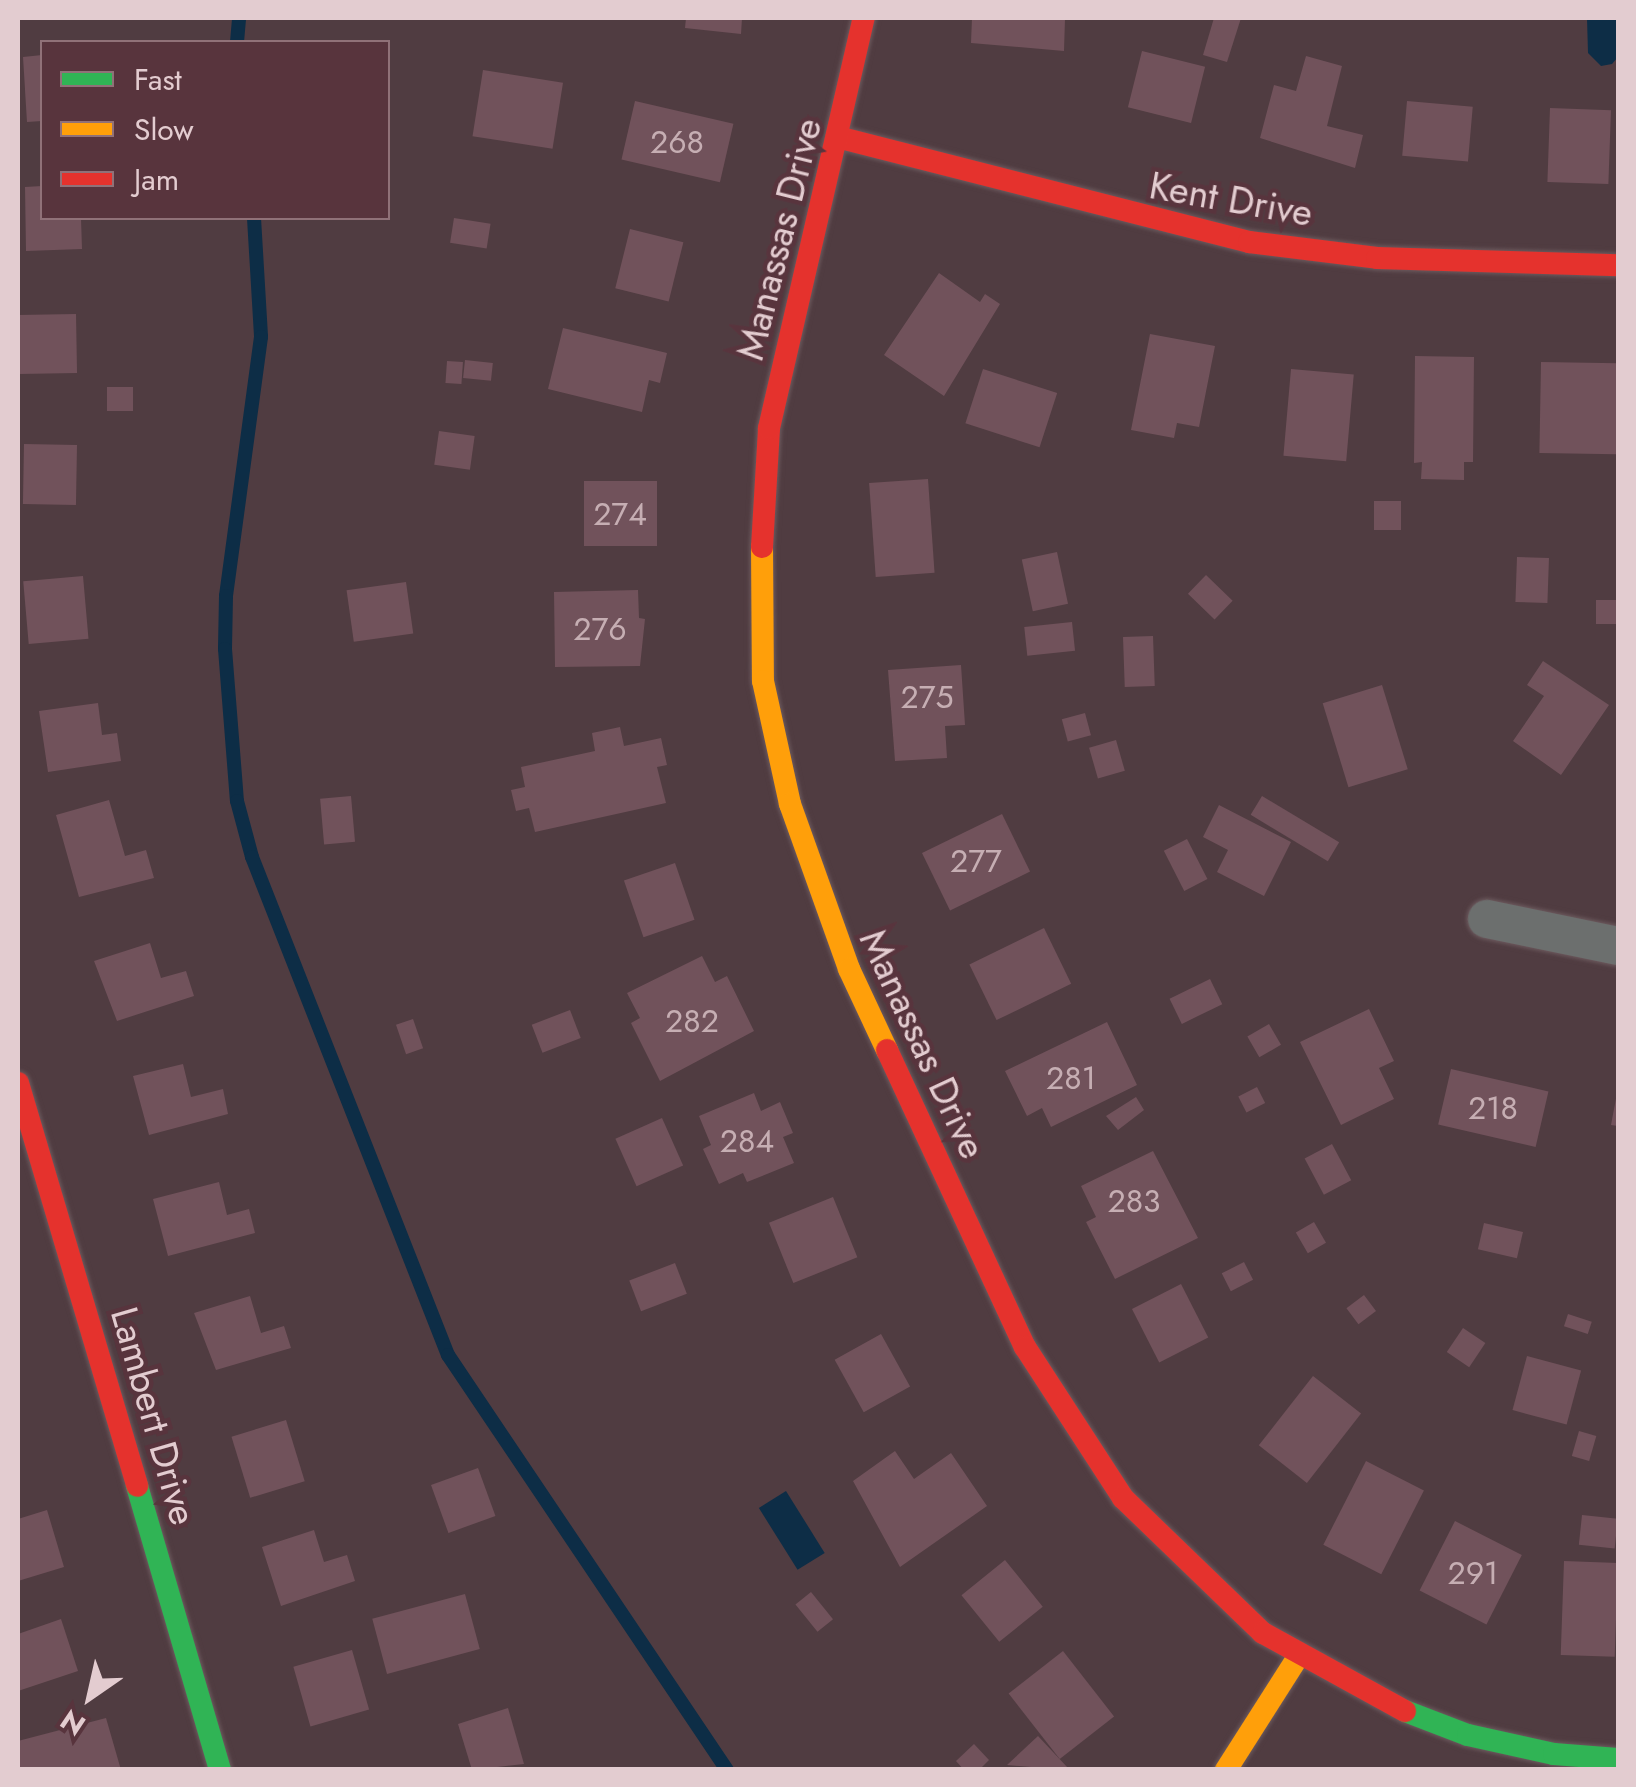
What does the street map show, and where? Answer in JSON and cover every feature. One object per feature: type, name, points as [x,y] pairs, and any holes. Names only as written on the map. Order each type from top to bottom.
[{"type":"main road","name":"Manassas Drive","points":[[864,18],[841,138],[796,296],[761,486],[762,681],[790,804],[848,970],[1025,1346],[1066,1419],[1123,1498],[1190,1570],[1298,1657],[1370,1697],[1468,1734],[1554,1754],[1618,1760]]},
{"type":"main road","name":"Kent Drive","points":[[841,138],[1249,242],[1377,258],[1618,265]]},
{"type":"main road","name":"Lambert Drive","points":[[18,1082],[220,1770]]},
{"type":"main road","points":[[1226,1770],[1298,1657]]},
{"type":"street","points":[[1487,919],[1618,946]]},
{"type":"water","points":[[1587,18],[1618,18],[1618,57],[1612,64],[1601,66],[1588,53]]},
{"type":"water","points":[[786,1491],[825,1553],[798,1570],[759,1508]]},
{"type":"building","points":[[686,18],[742,18],[741,34],[685,28]]},
{"type":"building","points":[[972,18],[1065,18],[1064,51],[971,43]]},
{"type":"building","points":[[1214,18],[1241,18],[1227,62],[1203,55]]},
{"type":"building","points":[[1142,51],[1205,67],[1191,123],[1128,107]]},
{"type":"building","points":[[40,55],[40,121],[27,122],[23,57]]},
{"type":"building","points":[[1306,56],[1342,66],[1327,126],[1363,135],[1355,168],[1260,138],[1274,85],[1296,91]]},
{"type":"building","points":[[483,70],[563,83],[553,149],[473,136]]},
{"type":"building","points":[[635,101],[733,124],[720,182],[622,159]]},
{"type":"building","points":[[1407,101],[1473,107],[1468,162],[1402,156]]},
{"type":"building","points":[[1550,108],[1611,110],[1608,184],[1547,182]]},
{"type":"building","points":[[40,186],[40,220],[81,220],[82,249],[26,251],[25,187]]},
{"type":"building","points":[[454,218],[491,224],[487,248],[450,243]]},
{"type":"building","points":[[630,229],[683,242],[669,301],[615,288]]},
{"type":"building","points":[[939,273],[980,302],[985,294],[1000,304],[944,396],[884,355]]},
{"type":"building","points":[[76,314],[77,373],[19,374],[18,315]]},
{"type":"building","points":[[563,328],[667,353],[660,383],[649,380],[642,412],[548,389]]},
{"type":"building","points":[[1150,334],[1215,346],[1199,427],[1177,423],[1174,438],[1131,430]]},
{"type":"building","points":[[1415,356],[1474,357],[1473,462],[1464,462],[1464,480],[1421,479],[1422,462],[1414,463]]},
{"type":"building","points":[[465,360],[493,363],[491,381],[463,378]]},
{"type":"building","points":[[447,361],[463,362],[461,384],[445,383]]},
{"type":"building","points":[[1541,362],[1618,363],[1616,454],[1539,453]]},
{"type":"building","points":[[983,369],[1057,393],[1040,447],[965,423]]},
{"type":"building","points":[[1291,369],[1354,374],[1346,461],[1283,456]]},
{"type":"building","points":[[107,387],[133,387],[133,411],[107,411]]},
{"type":"building","points":[[439,431],[475,436],[470,470],[434,465]]},
{"type":"building","points":[[24,444],[77,445],[76,505],[23,504]]},
{"type":"building","points":[[928,479],[935,573],[876,577],[869,483]]},
{"type":"building","points":[[584,481],[657,481],[657,546],[584,546]]},
{"type":"building","points":[[1374,501],[1401,501],[1401,530],[1374,530]]},
{"type":"building","points":[[1057,552],[1068,604],[1033,611],[1022,559]]},
{"type":"building","points":[[1517,557],[1549,558],[1547,603],[1515,602]]},
{"type":"building","points":[[1206,575],[1233,601],[1215,619],[1188,594]]},
{"type":"building","points":[[83,576],[88,639],[29,644],[23,581]]},
{"type":"building","points":[[406,582],[413,633],[354,642],[347,590]]},
{"type":"building","points":[[638,590],[639,618],[645,619],[640,666],[555,667],[554,592]]},
{"type":"building","points":[[1596,600],[1618,600],[1618,624],[1596,624]]},
{"type":"building","points":[[1072,622],[1075,651],[1027,656],[1024,627]]},
{"type":"building","points":[[1153,636],[1155,686],[1125,687],[1123,637]]},
{"type":"building","points":[[1543,661],[1609,705],[1561,775],[1513,741],[1544,696],[1527,685]]},
{"type":"building","points":[[961,665],[965,725],[945,726],[947,758],[895,761],[888,670]]},
{"type":"building","points":[[1382,685],[1408,769],[1348,787],[1323,703]]},
{"type":"building","points":[[98,703],[102,735],[117,733],[121,761],[48,772],[39,711]]},
{"type":"building","points":[[1085,713],[1091,735],[1068,741],[1062,719]]},
{"type":"building","points":[[620,727],[624,746],[661,738],[667,765],[657,767],[666,803],[535,832],[529,808],[516,811],[511,790],[525,787],[521,767],[595,751],[592,733]]},
{"type":"building","points":[[1116,740],[1125,771],[1098,778],[1089,748]]},
{"type":"building","points":[[351,796],[355,842],[324,845],[320,799]]},
{"type":"building","points":[[1262,796],[1339,842],[1328,861],[1251,815]]},
{"type":"building","points":[[109,800],[125,856],[146,850],[154,878],[79,897],[56,815]]},
{"type":"building","points":[[1219,805],[1291,842],[1264,896],[1217,872],[1228,850],[1203,837]]},
{"type":"building","points":[[1002,814],[1030,872],[950,911],[922,853]]},
{"type":"building","points":[[1187,839],[1207,879],[1184,891],[1164,851]]},
{"type":"building","points":[[675,863],[695,920],[643,937],[624,881]]},
{"type":"building","points":[[1044,928],[1071,984],[997,1020],[969,964]]},
{"type":"building","points":[[150,943],[161,978],[186,971],[194,996],[117,1021],[94,961]]},
{"type":"building","points":[[702,956],[715,982],[727,976],[754,1031],[660,1081],[631,1023],[640,1018],[627,993]]},
{"type":"building","points":[[1210,979],[1222,1004],[1182,1024],[1170,999]]},
{"type":"building","points":[[1369,1009],[1394,1061],[1379,1068],[1394,1099],[1341,1125],[1300,1042]]},
{"type":"building","points":[[570,1010],[581,1038],[542,1053],[532,1025]]},
{"type":"building","points":[[413,1019],[423,1048],[406,1054],[396,1025]]},
{"type":"building","points":[[1107,1022],[1137,1085],[1051,1127],[1042,1108],[1027,1116],[1005,1071]]},
{"type":"building","points":[[1269,1024],[1281,1045],[1259,1057],[1247,1036]]},
{"type":"building","points":[[183,1064],[191,1097],[223,1089],[228,1114],[149,1135],[133,1076]]},
{"type":"building","points":[[1451,1069],[1548,1091],[1536,1147],[1438,1125]]},
{"type":"building","points":[[1257,1087],[1265,1103],[1246,1113],[1238,1097]]},
{"type":"building","points":[[1618,1088],[1618,1126],[1611,1125]]},
{"type":"building","points":[[754,1093],[761,1111],[780,1102],[793,1133],[783,1137],[794,1163],[747,1182],[743,1173],[719,1184],[703,1149],[711,1145],[699,1116]]},
{"type":"building","points":[[1136,1097],[1144,1110],[1118,1130],[1106,1116]]},
{"type":"building","points":[[662,1118],[683,1166],[637,1186],[615,1139]]},
{"type":"building","points":[[1332,1144],[1351,1180],[1324,1195],[1305,1159]]},
{"type":"building","points":[[1153,1151],[1198,1238],[1115,1279],[1086,1222],[1096,1217],[1081,1186]]},
{"type":"building","points":[[219,1182],[227,1215],[249,1209],[255,1233],[168,1256],[153,1199]]},
{"type":"building","points":[[833,1197],[857,1257],[793,1283],[769,1223]]},
{"type":"building","points":[[1314,1222],[1326,1243],[1308,1253],[1296,1232]]},
{"type":"building","points":[[1484,1223],[1523,1232],[1517,1258],[1478,1249]]},
{"type":"building","points":[[1244,1262],[1253,1280],[1231,1291],[1222,1273]]},
{"type":"building","points":[[675,1263],[687,1294],[641,1311],[629,1281]]},
{"type":"building","points":[[1181,1284],[1208,1337],[1159,1362],[1132,1309]]},
{"type":"building","points":[[1364,1295],[1376,1311],[1358,1324],[1346,1308]]},
{"type":"building","points":[[250,1296],[261,1333],[284,1326],[291,1348],[216,1370],[194,1313]]},
{"type":"building","points":[[1568,1314],[1592,1322],[1588,1334],[1564,1326]]},
{"type":"building","points":[[1463,1328],[1485,1343],[1469,1367],[1447,1352]]},
{"type":"building","points":[[881,1334],[910,1386],[864,1412],[835,1360]]},
{"type":"building","points":[[1527,1356],[1581,1370],[1567,1425],[1513,1410]]},
{"type":"building","points":[[1313,1376],[1361,1414],[1307,1483],[1259,1445]]},
{"type":"building","points":[[286,1420],[305,1481],[250,1498],[231,1437]]},
{"type":"building","points":[[1579,1431],[1596,1436],[1589,1461],[1572,1456]]},
{"type":"building","points":[[895,1451],[914,1479],[951,1453],[987,1506],[900,1567],[853,1481]]},
{"type":"building","points":[[1366,1461],[1424,1491],[1381,1574],[1323,1545]]},
{"type":"building","points":[[478,1468],[495,1516],[448,1533],[431,1485]]},
{"type":"building","points":[[47,1510],[64,1567],[18,1581],[18,1519]]},
{"type":"building","points":[[1582,1515],[1618,1519],[1615,1549],[1579,1545]]},
{"type":"building","points":[[1455,1521],[1522,1555],[1486,1625],[1420,1590]]},
{"type":"building","points":[[314,1530],[324,1562],[347,1555],[355,1581],[281,1606],[262,1547]]},
{"type":"building","points":[[1005,1560],[1043,1607],[999,1642],[961,1595]]},
{"type":"building","points":[[1564,1561],[1618,1563],[1615,1657],[1561,1655]]},
{"type":"building","points":[[811,1592],[833,1619],[817,1632],[795,1605]]},
{"type":"building","points":[[465,1594],[480,1649],[387,1674],[372,1619]]},
{"type":"building","points":[[61,1619],[78,1671],[18,1691],[18,1634]]},
{"type":"building","points":[[352,1650],[369,1710],[310,1726],[293,1667]]},
{"type":"building","points":[[1063,1651],[1114,1716],[1060,1759],[1009,1693]]},
{"type":"building","points":[[508,1708],[524,1764],[472,1770],[458,1724]]},
{"type":"building","points":[[106,1718],[121,1770],[18,1770],[18,1741]]},
{"type":"building","points":[[1038,1736],[1068,1768],[1067,1770],[1007,1765]]},
{"type":"building","points":[[974,1744],[989,1760],[979,1770],[964,1770],[956,1761]]},
{"type":"waterway","points":[[237,40],[239,18]]},
{"type":"waterway","points":[[254,220],[261,337],[226,596],[225,649],[237,801],[252,857],[448,1355],[727,1770]]},
{"type":"traffic: fast","points":[[137,1486],[220,1770]]},
{"type":"traffic: fast","points":[[1405,1711],[1468,1735],[1554,1754],[1618,1759]]},
{"type":"traffic: slow","points":[[762,547],[763,681],[790,804],[849,969],[887,1050]]},
{"type":"traffic: slow","points":[[1226,1770],[1298,1657]]},
{"type":"traffic: jam","points":[[762,547],[769,428],[864,18]]},
{"type":"traffic: jam","points":[[841,138],[1249,242],[1377,258],[1618,265]]},
{"type":"traffic: jam","points":[[887,1050],[1025,1347],[1123,1498],[1263,1633],[1405,1711]]},
{"type":"traffic: jam","points":[[18,1083],[137,1486]]}]
